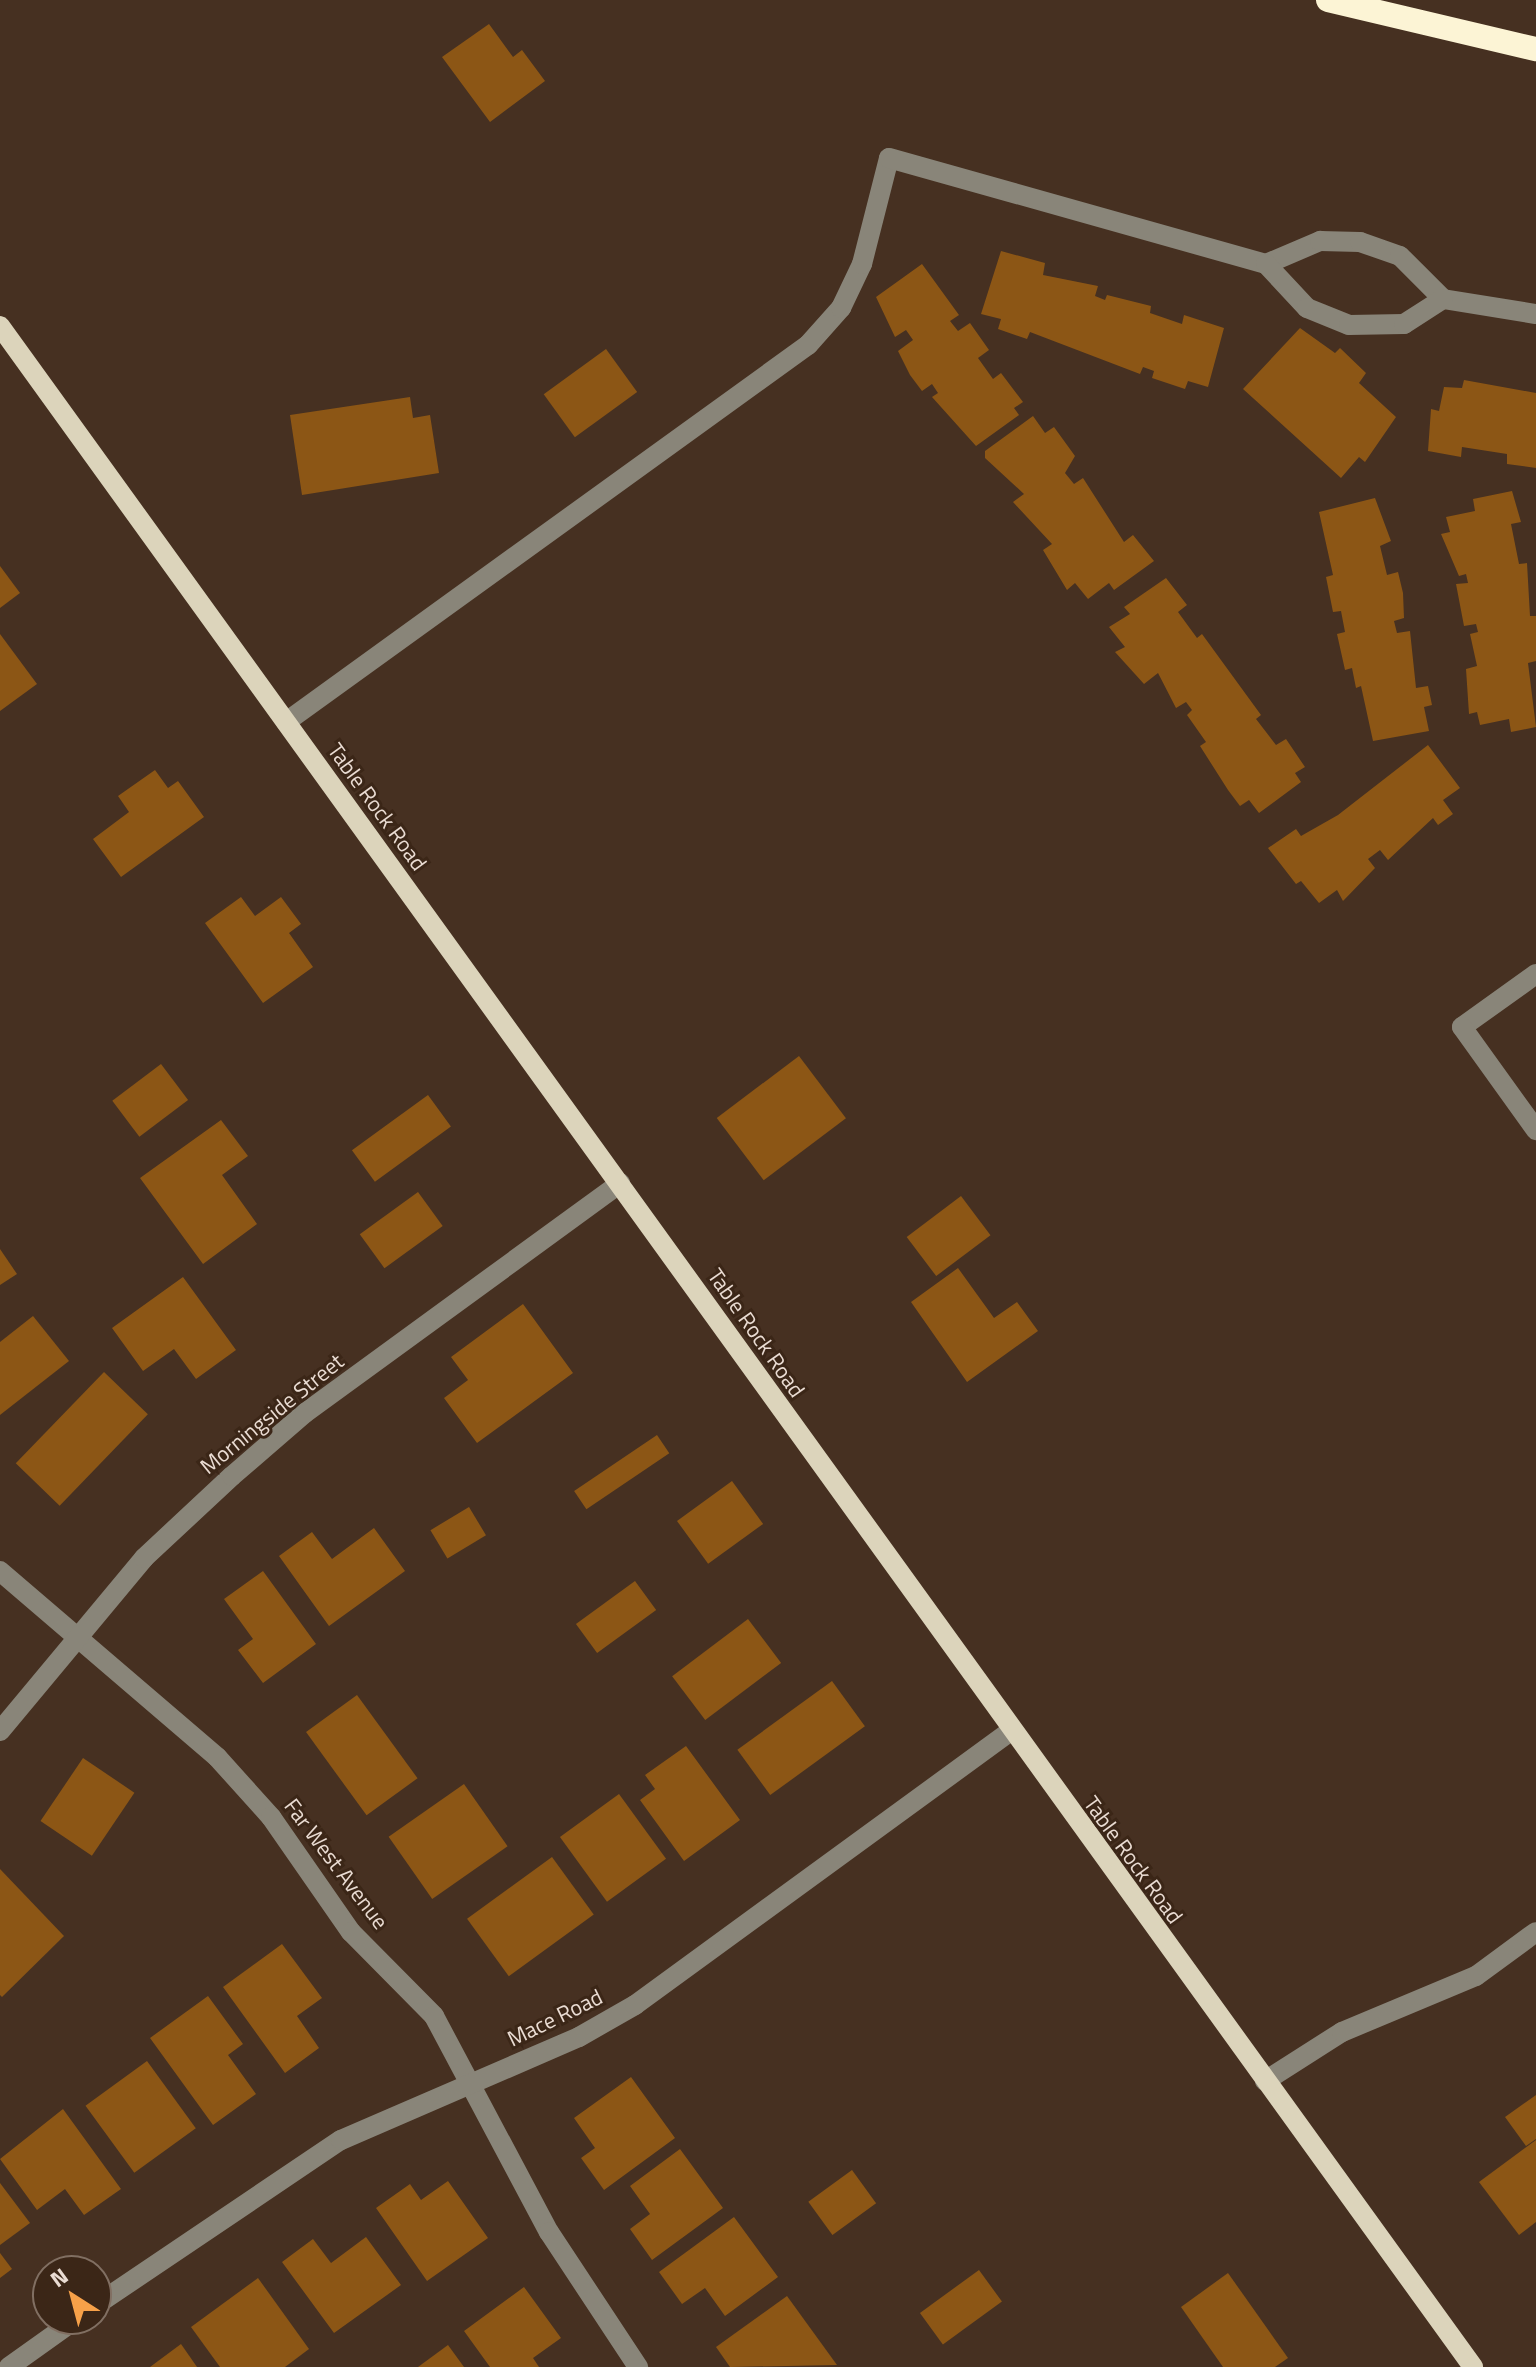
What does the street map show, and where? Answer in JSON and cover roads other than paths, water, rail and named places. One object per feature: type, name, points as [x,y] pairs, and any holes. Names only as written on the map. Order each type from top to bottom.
[{"type":"highway","points":[[1328,0],[1536,49]]},
{"type":"main road","name":"Table Rock Road","points":[[0,326],[620,1183],[1009,1732],[1473,2367]]},
{"type":"street","points":[[286,722],[808,345],[841,308],[862,264],[889,158],[1266,264],[1307,308],[1349,325],[1404,324],[1443,299]]},
{"type":"street","points":[[1266,264],[1320,241],[1360,242],[1400,256],[1443,299],[1536,314]]},
{"type":"street","points":[[1536,974],[1462,1027],[1536,1130]]},
{"type":"street","name":"Morningside Street","points":[[0,1731],[144,1558],[305,1413],[620,1183]]},
{"type":"street","name":"Far West Avenue","points":[[0,1571],[217,1757],[262,1807],[351,1932],[434,2016],[473,2082],[549,2232],[638,2367]]},
{"type":"street","name":"Mace Road","points":[[112,2294],[285,2173],[341,2140],[579,2037],[635,2005],[1009,1732]]},
{"type":"street","points":[[1265,2081],[1342,2032],[1476,1976],[1536,1932]]},
{"type":"street","points":[[9,2367],[54,2335]]}]
